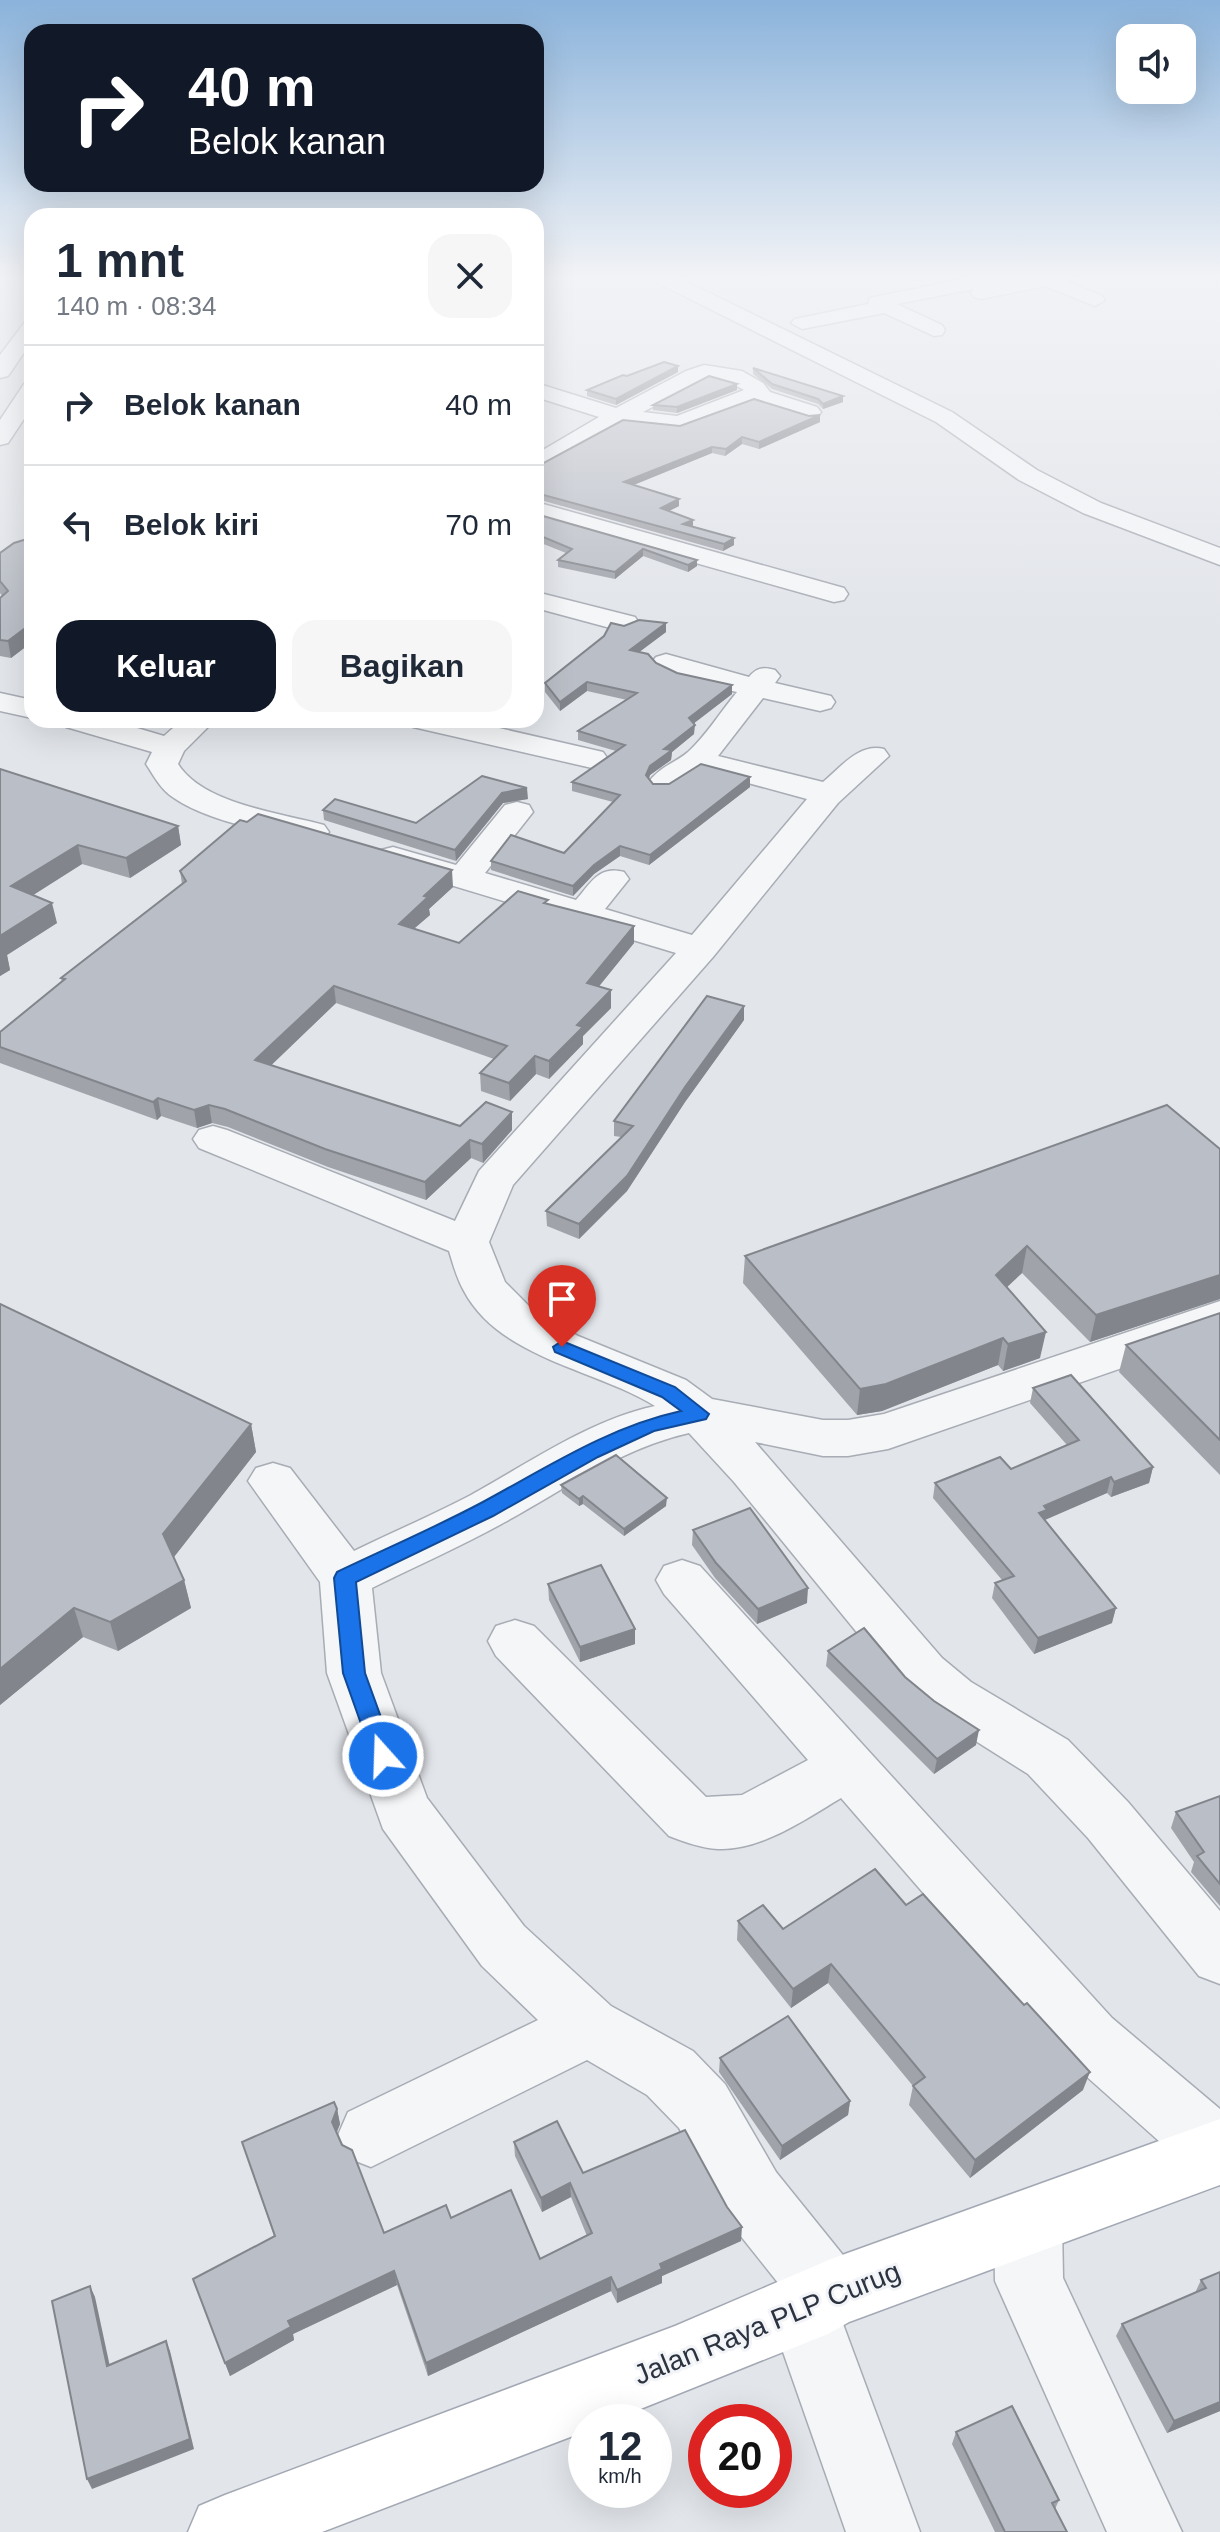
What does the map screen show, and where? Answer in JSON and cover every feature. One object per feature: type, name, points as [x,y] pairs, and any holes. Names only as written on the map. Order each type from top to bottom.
[{"type":"main road","name":"Jalan Raya PLP Curug","points":[[225,2532],[817,2301],[1220,2152]]},
{"type":"street","points":[[549,394],[618,416],[679,423],[755,395],[809,412]]},
{"type":"street","points":[[544,459],[661,394]]},
{"type":"street","points":[[896,394],[982,441],[1028,475],[1092,508],[1220,557]]},
{"type":"street","points":[[906,399],[939,394]]},
{"type":"street","points":[[0,438],[24,401]]},
{"type":"street","points":[[1129,498],[1220,533]]},
{"type":"street","points":[[544,512],[834,594]]},
{"type":"street","points":[[700,578],[724,562]]},
{"type":"street","points":[[544,602],[625,623]]},
{"type":"street","points":[[666,663],[682,670],[760,682],[820,702]]},
{"type":"street","points":[[664,783],[685,765],[698,760],[760,682]]},
{"type":"street","points":[[0,702],[24,707]]},
{"type":"street","points":[[139,728],[185,734]]},
{"type":"street","points":[[458,728],[592,759]]},
{"type":"street","points":[[185,734],[162,764],[186,792],[700,949]]},
{"type":"street","points":[[873,756],[826,796],[700,949],[494,1180],[467,1242],[485,1289],[519,1323],[562,1347],[669,1392],[699,1414],[751,1469],[923,1674],[952,1698],[1057,1766],[1108,1820],[1220,1956]]},
{"type":"street","points":[[698,760],[815,790],[826,796]]},
{"type":"street","points":[[463,878],[517,812]]},
{"type":"street","points":[[583,914],[612,879]]},
{"type":"street","points":[[213,1139],[467,1242]]},
{"type":"street","points":[[345,1578],[485,1510],[591,1451],[649,1425],[699,1414],[823,1438],[848,1438],[888,1431],[1220,1317]]},
{"type":"street","points":[[273,1481],[345,1578],[354,1673],[403,1811],[503,1946],[589,2027],[670,2073],[702,2106],[752,2196],[817,2301],[883,2532]]},
{"type":"street","points":[[682,1580],[1090,2039],[1220,2152]]},
{"type":"street","points":[[515,1641],[689,1818],[705,1823],[731,1823],[756,1814],[849,1765]]},
{"type":"street","points":[[371,2135],[589,2027]]},
{"type":"street","points":[[1028,2224],[1029,2281],[1145,2532]]},
{"type":"building","points":[[600,394],[625,394],[616,399]]},
{"type":"building","points":[[674,394],[710,394],[677,407],[653,405]]},
{"type":"building","points":[[803,394],[843,396],[823,404]]},
{"type":"building","points":[[754,399],[809,416],[820,415],[759,442],[742,437],[726,449],[712,447],[624,482],[679,499],[661,508],[693,520],[683,524],[734,538],[724,544],[544,495],[544,463],[623,420],[680,426]]},
{"type":"building","points":[[544,516],[697,560],[688,565],[643,549],[615,572],[558,560],[572,549],[544,537]]},
{"type":"building","points":[[24,540],[24,629],[8,641],[0,640],[0,598],[8,591],[0,581],[0,553]]},
{"type":"building","points":[[639,620],[666,623],[630,650],[648,654],[656,663],[677,673],[732,685],[689,718],[695,725],[664,749],[672,750],[650,766],[646,775],[653,784],[669,784],[701,764],[750,777],[650,855],[620,846],[573,886],[491,861],[511,835],[564,853],[620,795],[572,782],[625,745],[578,731],[637,693],[587,682],[560,702],[545,683],[604,636],[611,623],[624,626]]},
{"type":"building","points":[[0,769],[178,826],[126,858],[78,845],[11,886],[52,903],[0,936]]},
{"type":"building","points":[[482,776],[527,788],[502,793],[455,850],[323,810],[335,799],[416,823]]},
{"type":"building","points":[[258,814],[452,870],[399,924],[459,943],[518,891],[548,900],[544,903],[634,926],[587,983],[611,990],[577,1025],[583,1027],[549,1061],[535,1056],[509,1083],[480,1073],[507,1046],[334,986],[255,1060],[460,1126],[486,1102],[512,1112],[482,1144],[470,1140],[425,1182],[325,1149],[225,1109],[209,1105],[194,1110],[158,1098],[153,1102],[0,1047],[0,1032],[65,979],[61,978],[186,881],[180,871],[240,820],[247,822]]},
{"type":"building","points":[[707,996],[744,1006],[685,1087],[627,1176],[579,1224],[546,1211],[633,1126],[614,1121]]},
{"type":"building","points":[[1167,1105],[1220,1149],[1220,1275],[1096,1315],[1027,1246],[996,1275],[1046,1332],[1008,1344],[1003,1338],[886,1384],[860,1389],[745,1256]]},
{"type":"building","points":[[0,1304],[251,1424],[163,1534],[184,1580],[110,1622],[74,1608],[0,1669]]},
{"type":"building","points":[[1220,1313],[1220,1440],[1126,1345]]},
{"type":"building","points":[[1071,1375],[1153,1467],[1114,1482],[1111,1477],[1044,1506],[1047,1510],[1039,1513],[1116,1608],[1038,1638],[995,1583],[1014,1576],[935,1483],[1000,1457],[1011,1469],[1079,1440],[1033,1388]]},
{"type":"building","points":[[616,1455],[667,1498],[624,1529],[583,1496],[579,1499],[561,1485]]},
{"type":"building","points":[[750,1508],[808,1588],[758,1609],[716,1563],[693,1530]]},
{"type":"building","points":[[601,1565],[635,1629],[580,1647],[548,1584]]},
{"type":"building","points":[[864,1628],[905,1677],[934,1701],[979,1730],[937,1759],[828,1651]]},
{"type":"building","points":[[1220,1796],[1220,1884],[1197,1856],[1204,1852],[1176,1812]]},
{"type":"building","points":[[875,1869],[906,1905],[923,1894],[1090,2072],[975,2160],[913,2086],[925,2077],[831,1964],[793,1989],[738,1921],[763,1905],[783,1929]]},
{"type":"building","points":[[788,2016],[850,2101],[782,2146],[720,2058]]},
{"type":"building","points":[[334,2102],[337,2109],[332,2122],[342,2145],[352,2150],[384,2233],[446,2205],[451,2218],[511,2190],[540,2259],[592,2233],[570,2183],[541,2198],[514,2142],[557,2121],[583,2173],[685,2130],[727,2207],[742,2227],[660,2264],[662,2269],[617,2290],[611,2277],[426,2363],[394,2271],[288,2321],[291,2327],[225,2363],[193,2279],[275,2236],[242,2142]]},
{"type":"building","points":[[1220,2272],[1220,2402],[1174,2421],[1122,2324],[1206,2288],[1201,2280]]},
{"type":"building","points":[[90,2286],[107,2366],[166,2341],[190,2439],[87,2479],[52,2301]]},
{"type":"building","points":[[1012,2406],[1059,2500],[1052,2503],[1067,2532],[1005,2532],[956,2432]]},
{"type":"route","points":[[383,1756],[354,1673],[345,1578],[485,1510],[591,1451],[649,1425],[699,1414],[669,1392],[562,1347]]}]
